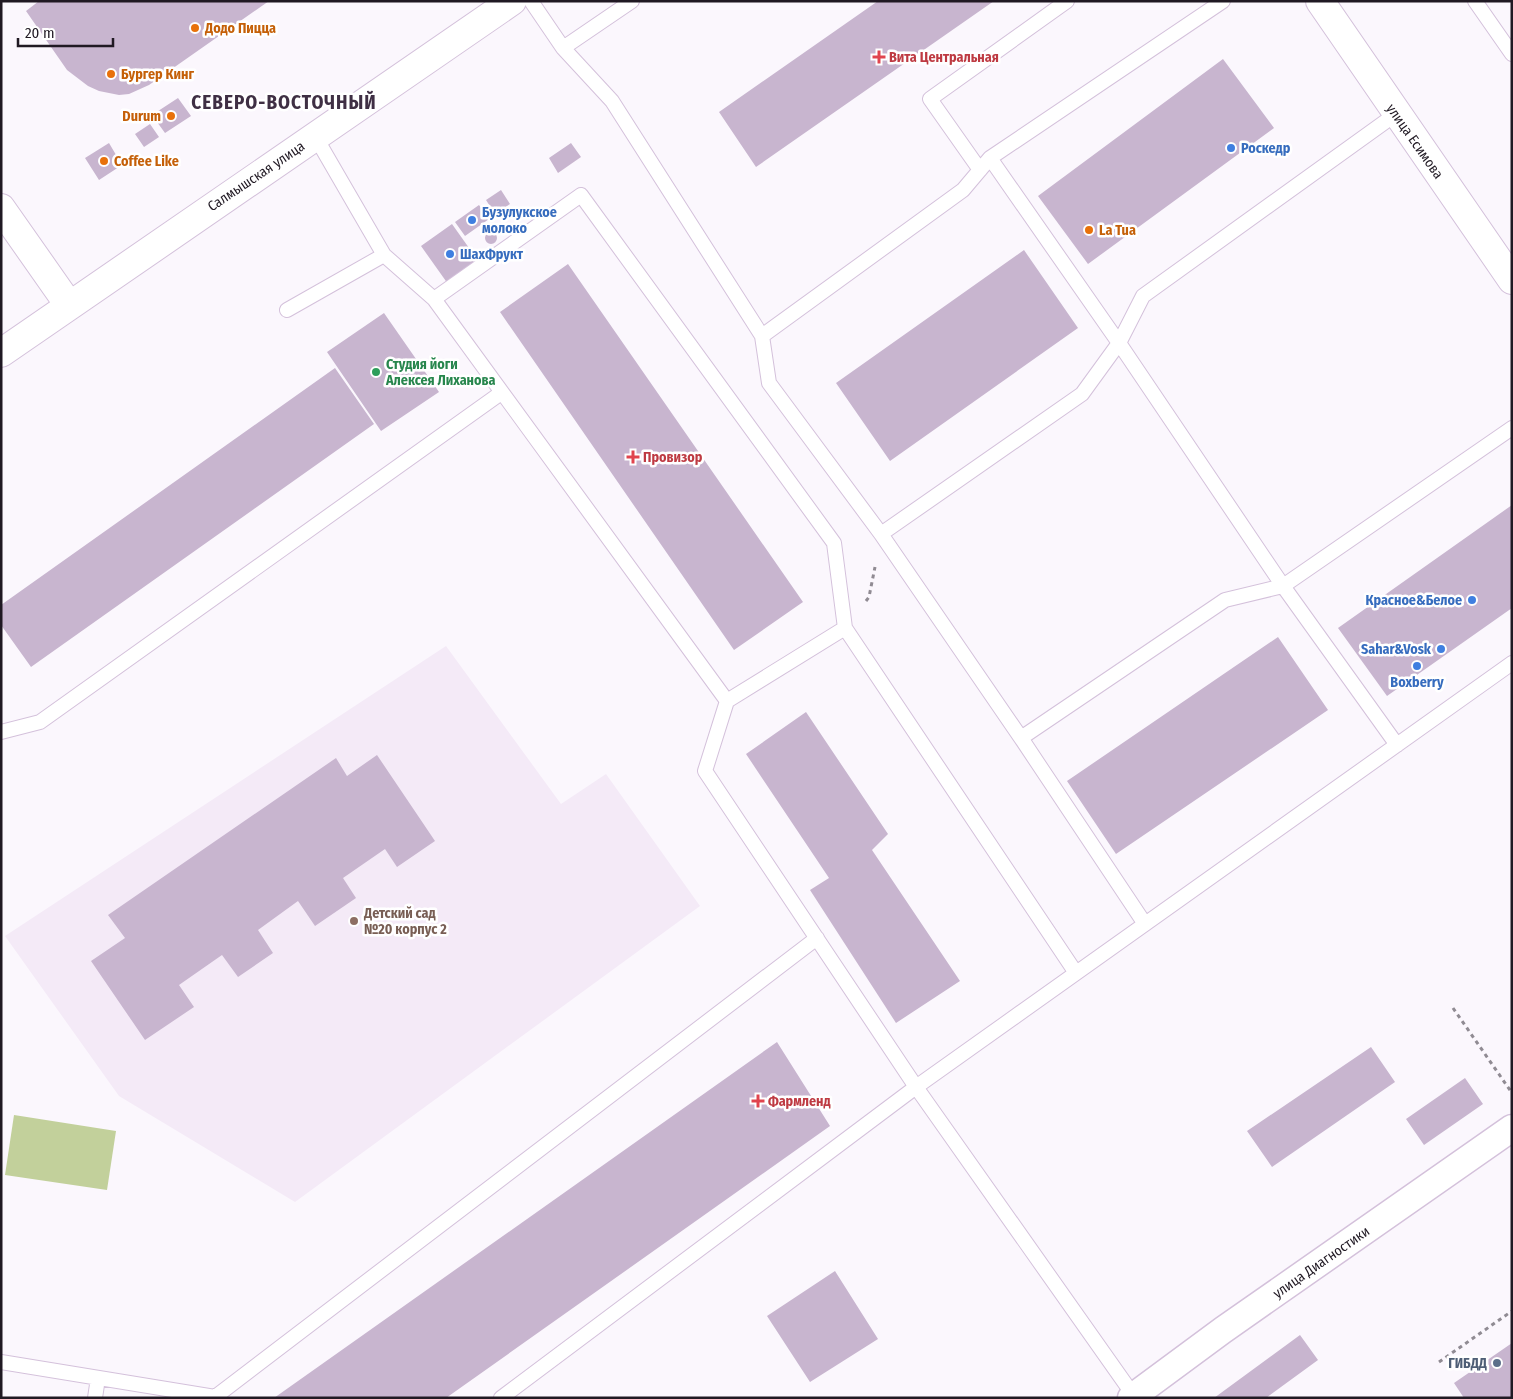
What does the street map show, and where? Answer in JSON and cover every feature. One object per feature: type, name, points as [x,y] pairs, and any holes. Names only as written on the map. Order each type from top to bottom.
[{"type":"main road","name":"Салмышская улица","points":[[1,353],[512,1]]},
{"type":"main road","name":"улица Есимова","points":[[1320,1],[1396,114],[1510,272]]},
{"type":"main road","points":[[1,208],[69,305]]},
{"type":"street","name":"улица Диагностики","points":[[1133,1397],[1223,1330],[1512,1128]]},
{"type":"lane","points":[[531,1],[563,48],[612,101],[762,336],[769,383],[882,534],[1145,924]]},
{"type":"lane","points":[[563,48],[632,1]]},
{"type":"lane","points":[[980,170],[930,99],[1067,1]]},
{"type":"lane","points":[[762,336],[964,190],[990,158],[1223,1]]},
{"type":"lane","points":[[1475,1],[1512,54]]},
{"type":"lane","points":[[882,534],[1082,394],[1119,343],[1143,296],[1396,114]]},
{"type":"lane","points":[[315,136],[384,255],[434,299],[727,701]]},
{"type":"lane","points":[[990,158],[1119,343],[1283,586],[1396,745]]},
{"type":"lane","points":[[434,299],[580,195],[834,543],[845,628],[1076,973]]},
{"type":"lane","points":[[287,310],[384,255]]},
{"type":"lane","points":[[1,732],[40,722],[501,393]]},
{"type":"lane","points":[[1021,738],[1225,600],[1283,586],[1512,428]]},
{"type":"lane","points":[[845,628],[727,701],[705,771],[916,1087],[1133,1397]]},
{"type":"lane","points":[[501,1398],[916,1087],[1512,663]]},
{"type":"lane","points":[[1,1362],[215,1397],[817,938]]},
{"type":"lane","points":[[94,1398],[98,1378]]},
{"type":"path","points":[[1453,1008],[1512,1093]]},
{"type":"path","points":[[1439,1362],[1512,1310]]},
{"type":"shaded area","name":"Детский сад №20 корпус 2","points":[[446,646],[561,804],[606,774],[700,906],[295,1202],[119,1096],[5,936]]},
{"type":"green space","points":[[14,1115],[116,1131],[107,1190],[5,1175]]},
{"type":"building","points":[[39,1],[269,1],[149,85],[129,94],[119,95],[99,91],[88,86],[67,70],[26,11]]},
{"type":"building","points":[[878,1],[994,1],[756,167],[719,112]]},
{"type":"building","points":[[1223,59],[1274,128],[1088,264],[1038,196]]},
{"type":"building","name":"Durum","points":[[178,98],[191,116],[165,133],[152,115]]},
{"type":"building","points":[[150,124],[159,137],[144,147],[135,134]]},
{"type":"building","name":"Coffee Like","points":[[109,143],[122,165],[99,180],[85,158]]},
{"type":"building","points":[[571,143],[581,157],[558,173],[549,158]]},
{"type":"building","points":[[501,190],[510,204],[495,214],[486,200]]},
{"type":"building","name":"Бузулукское молоко","points":[[479,205],[489,219],[465,236],[455,222]]},
{"type":"building","name":"ШахФрукт","points":[[452,224],[479,262],[448,284],[421,246]]},
{"type":"building","points":[[491,232],[497,238],[491,244],[485,238]]},
{"type":"building","points":[[1024,250],[1078,328],[890,461],[836,383]]},
{"type":"building","points":[[568,264],[803,602],[734,650],[500,312]]},
{"type":"building","points":[[384,313],[439,392],[381,431],[327,352]]},
{"type":"building","points":[[335,368],[374,424],[31,667],[1,625],[1,605]]},
{"type":"building","points":[[1512,505],[1512,608],[1387,696],[1338,628]]},
{"type":"building","points":[[1278,637],[1328,710],[1116,854],[1067,781]]},
{"type":"building","points":[[806,712],[888,834],[872,850],[960,981],[896,1023],[810,890],[829,878],[746,754]]},
{"type":"building","points":[[377,755],[435,841],[397,867],[385,849],[343,878],[356,898],[315,926],[298,901],[258,930],[273,953],[238,977],[222,955],[179,985],[194,1007],[145,1040],[91,961],[125,938],[108,915],[336,758],[347,776]]},
{"type":"building","points":[[777,1042],[830,1126],[446,1398],[274,1398]]},
{"type":"building","points":[[1371,1047],[1395,1082],[1272,1167],[1247,1131]]},
{"type":"building","points":[[1465,1078],[1483,1104],[1424,1145],[1406,1119]]},
{"type":"building","points":[[835,1271],[878,1339],[810,1382],[767,1316]]},
{"type":"building","points":[[1300,1335],[1318,1360],[1266,1398],[1214,1398]]},
{"type":"building","name":"ГИБДД","points":[[1512,1343],[1512,1398],[1464,1398],[1454,1383]]},
{"type":"place","name":"Додо Пицца","points":[[195,28]]},
{"type":"place","name":"Вита Центральная","points":[[879,57]]},
{"type":"place","name":"Бургер Кинг","points":[[111,74]]},
{"type":"place","name":"Durum","points":[[171,116]]},
{"type":"place","name":"Роскедр","points":[[1231,148]]},
{"type":"place","name":"Coffee Like","points":[[104,161]]},
{"type":"place","name":"Бузулукское молоко","points":[[472,220]]},
{"type":"place","name":"La Tua","points":[[1089,230]]},
{"type":"place","name":"ШахФрукт","points":[[450,254]]},
{"type":"place","name":"Студия йоги Алексея Лиханова","points":[[376,372]]},
{"type":"place","name":"Провизор","points":[[633,457]]},
{"type":"place","name":"Красное&Белое","points":[[1472,600]]},
{"type":"place","name":"Sahar&Vosk","points":[[1441,649]]},
{"type":"place","name":"Boxberry","points":[[1417,666]]},
{"type":"place","name":"Детский сад №20 корпус 2","points":[[354,921]]},
{"type":"place","name":"Фармленд","points":[[758,1101]]},
{"type":"place","name":"ГИБДД","points":[[1497,1363]]},
{"type":"district","name":"СЕВЕРО-ВОСТОЧНЫЙ","points":[[284,102]]}]
